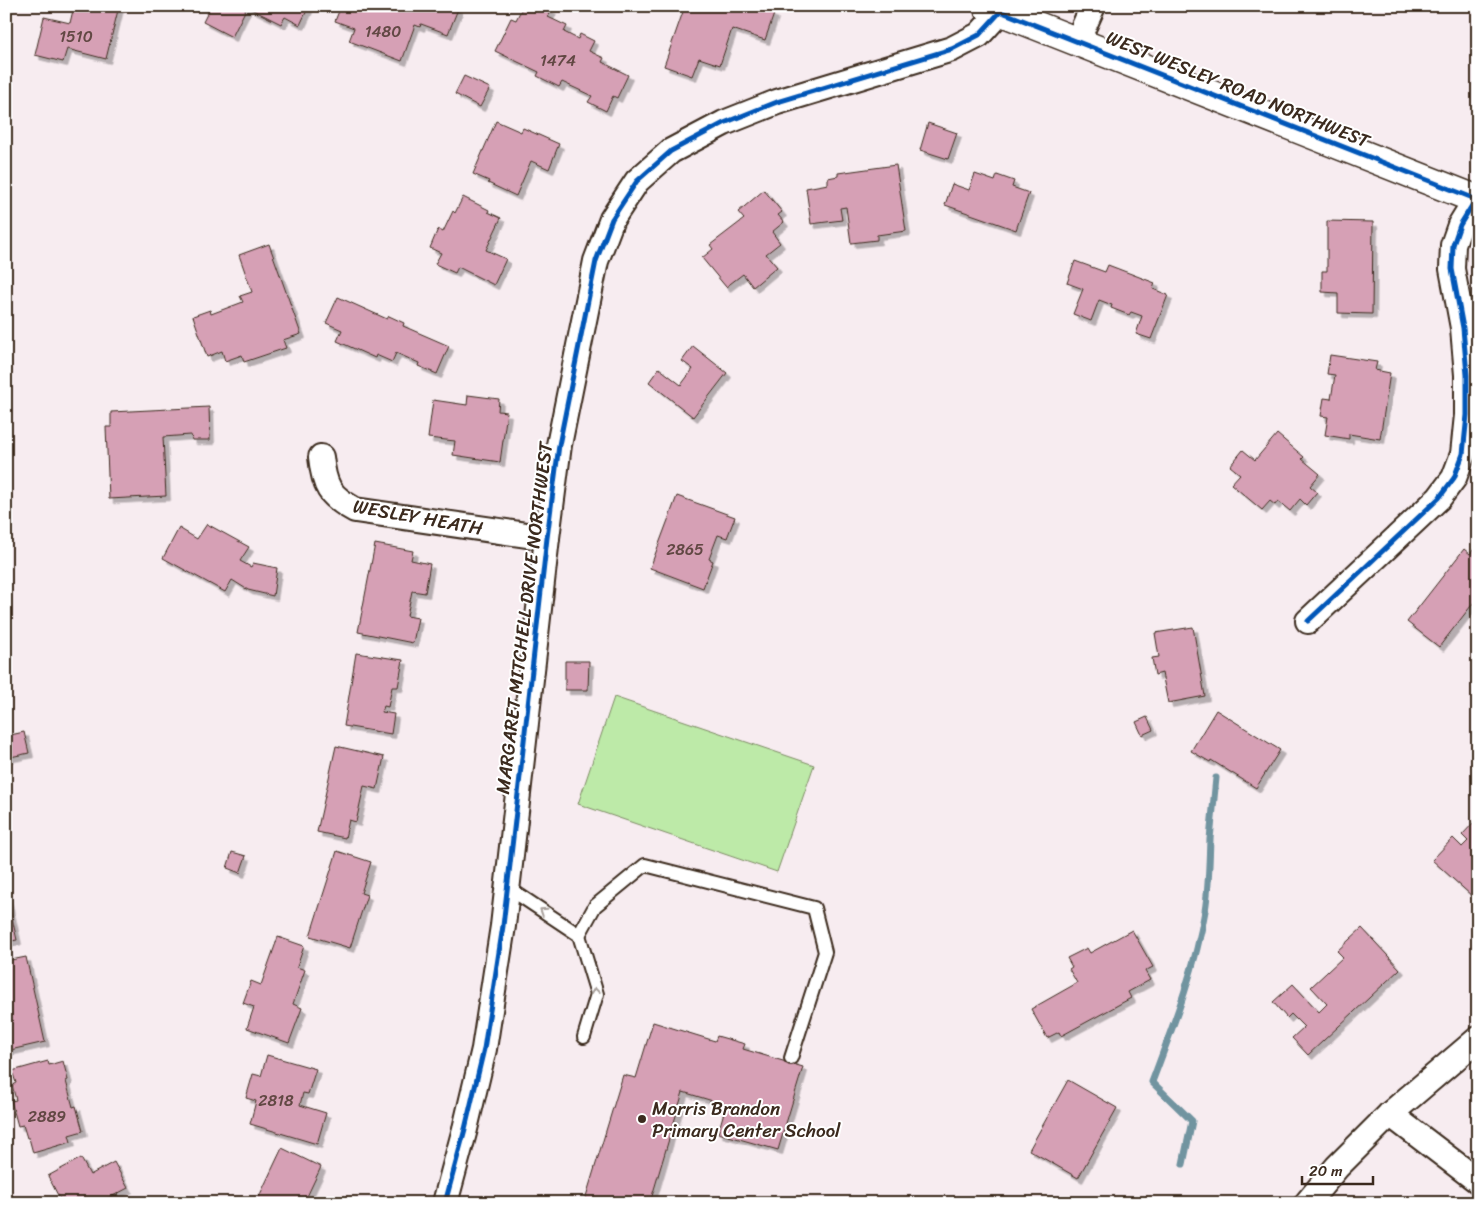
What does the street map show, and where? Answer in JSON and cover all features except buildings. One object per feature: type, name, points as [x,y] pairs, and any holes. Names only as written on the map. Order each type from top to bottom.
[{"type":"street","points":[[1077,42],[1094,6]]},
{"type":"street","name":"WEST WESLEY ROAD NORTHWEST","points":[[993,9],[1477,199]]},
{"type":"street","name":"MARGARET MITCHELL DRIVE NORTHWEST","points":[[445,1203],[466,1129],[484,1049],[503,926],[546,538],[559,444],[596,262],[612,219],[637,181],[671,151],[724,123],[777,102],[952,49],[979,35],[993,9]]},
{"type":"street","points":[[1308,621],[1439,498],[1454,478],[1463,454],[1467,415],[1467,375],[1463,328],[1452,269],[1453,245],[1460,225],[1477,199]]},
{"type":"street","name":"WESLEY HEATH","points":[[321,457],[323,476],[330,491],[340,502],[355,510],[546,538]]},
{"type":"street","points":[[1307,1203],[1337,1167],[1390,1114],[1478,1039]]},
{"type":"street","points":[[1390,1114],[1478,1181]]},
{"type":"lane","points":[[580,934],[595,906],[645,865],[814,908],[825,952],[791,1058]]},
{"type":"lane","points":[[508,887],[580,934],[597,994],[584,1037]]},
{"type":"green space","points":[[614,697],[814,765],[777,872],[578,804]]},
{"type":"waterway","points":[[1183,1164],[1192,1121],[1152,1082],[1183,998],[1201,933],[1209,875],[1210,839],[1216,778]]},
{"type":"cycle path","points":[[987,6],[1478,200]]},
{"type":"cycle path","points":[[445,1203],[484,1049],[503,926],[559,445],[596,261],[612,219],[637,181],[671,151],[724,123],[777,102],[952,49],[979,35],[1000,12]]},
{"type":"cycle path","points":[[1308,621],[1439,498],[1454,478],[1463,454],[1467,415],[1467,375],[1463,328],[1452,269],[1453,245],[1460,225],[1476,199]]},
{"type":"place","name":"Morris Brandon Primary Center School","points":[[642,1119]]}]
